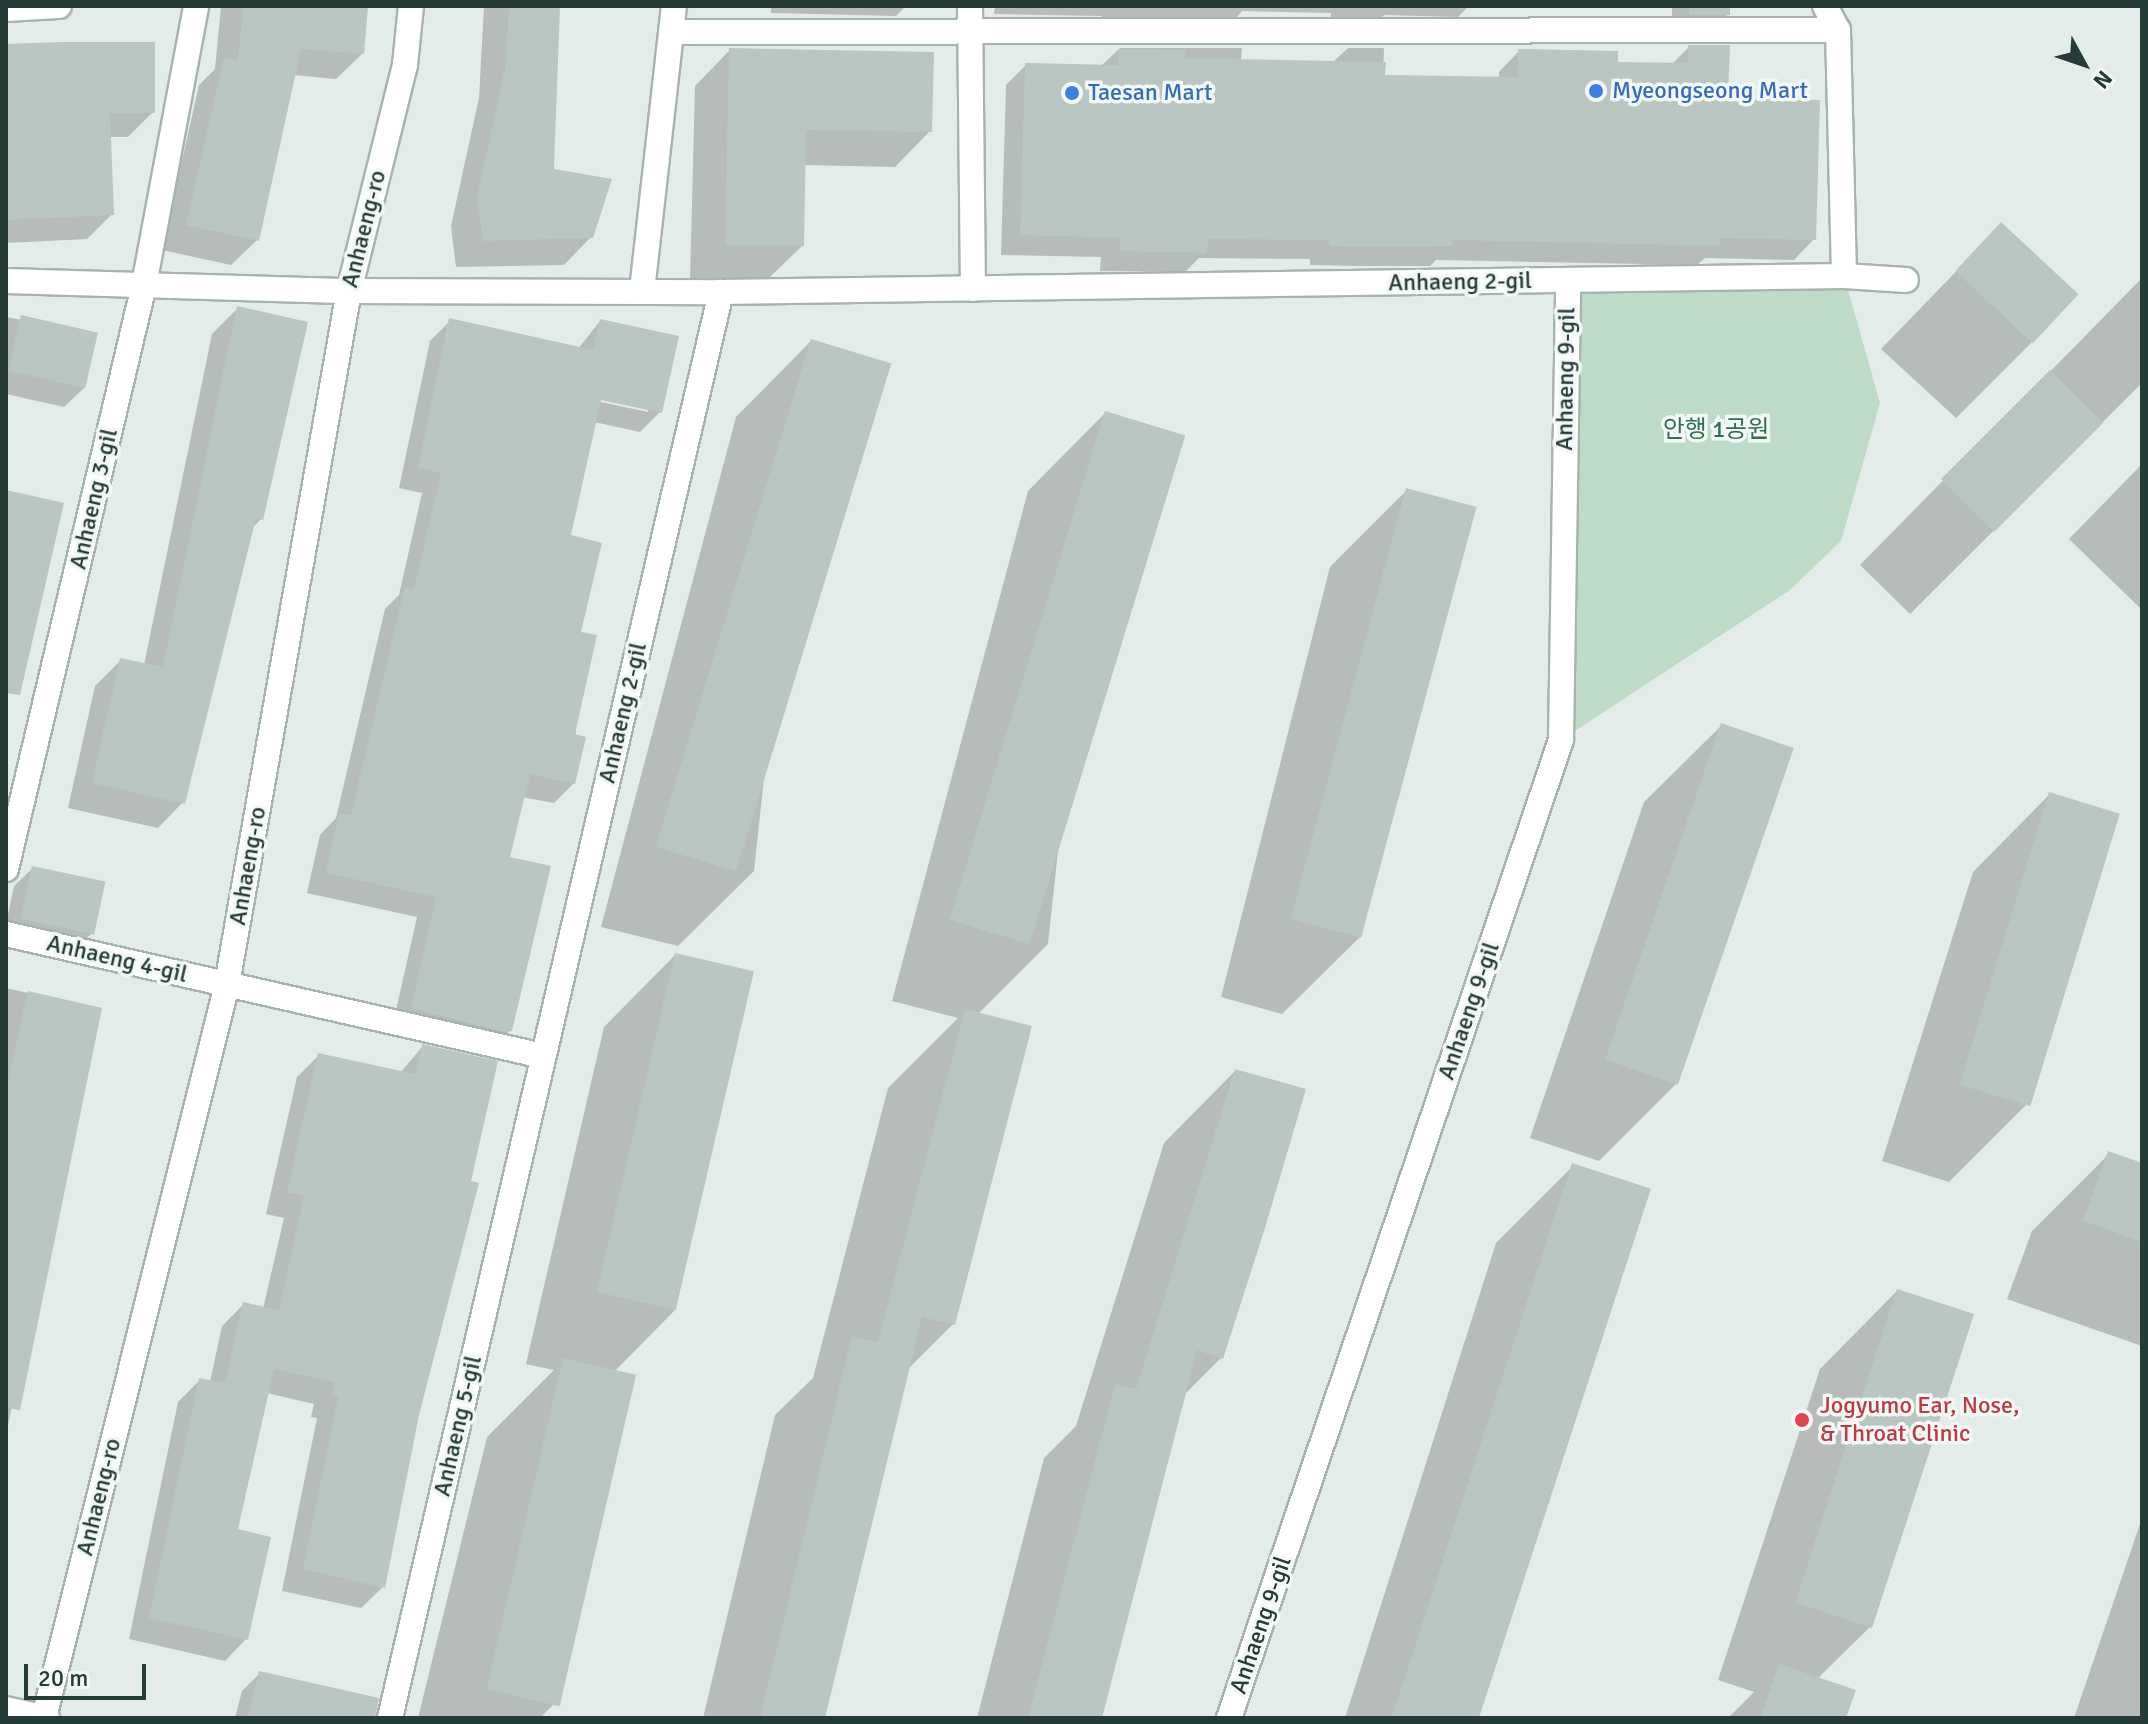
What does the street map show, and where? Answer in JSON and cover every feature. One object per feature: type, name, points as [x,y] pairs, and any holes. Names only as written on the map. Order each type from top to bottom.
[{"type":"street","points":[[6,9],[59,6]]},
{"type":"street","name":"Anhaeng 3-gil","points":[[6,869],[144,285],[196,6]]},
{"type":"street","name":"Anhaeng-ro","points":[[45,1718],[227,984],[349,291],[405,65],[411,6]]},
{"type":"street","points":[[642,291],[674,6]]},
{"type":"street","points":[[1825,6],[1838,30],[1844,276]]},
{"type":"street","points":[[673,32],[970,18],[1838,30]]},
{"type":"street","points":[[970,18],[973,289]]},
{"type":"street","name":"Anhaeng 2-gil","points":[[349,291],[721,292],[1844,276],[1906,280]]},
{"type":"street","points":[[6,281],[349,291]]},
{"type":"street","name":"Anhaeng 9-gil","points":[[1229,1718],[1561,740],[1568,281]]},
{"type":"street","name":"Anhaeng 2-gil","points":[[526,1135],[721,292]]},
{"type":"street","name":"Anhaeng 4-gil","points":[[6,934],[543,1056]]},
{"type":"street","name":"Anhaeng 5-gil","points":[[390,1718],[526,1135]]},
{"type":"street","points":[[6,1709],[45,1718]]},
{"type":"green space","name":"안행 1공원","points":[[1844,276],[1880,403],[1841,541],[1790,590],[1561,740],[1568,281]]},
{"type":"building","points":[[243,6],[368,6],[364,54],[301,49],[259,241],[186,225],[224,57],[238,60]]},
{"type":"building","points":[[509,6],[560,6],[554,169],[612,179],[593,238],[483,241],[477,198],[505,69]]},
{"type":"building","points":[[1689,6],[1730,6],[1730,15],[1689,15]]},
{"type":"building","points":[[155,42],[155,113],[110,113],[114,215],[6,220],[6,44]]},
{"type":"building","points":[[1688,45],[1730,45],[1728,99],[1820,100],[1816,240],[1720,238],[1720,246],[1452,240],[1452,246],[1383,247],[1329,246],[1329,240],[1208,239],[1207,253],[1120,251],[1120,238],[1020,235],[1025,63],[1118,65],[1119,49],[1185,50],[1185,58],[1386,62],[1385,75],[1518,77],[1518,49],[1618,51],[1618,62],[1688,63]]},
{"type":"building","points":[[729,48],[934,52],[932,132],[806,130],[804,246],[725,245]]},
{"type":"building","points":[[2001,222],[2079,294],[2033,343],[1955,271]]},
{"type":"building","points":[[237,306],[308,322],[263,520],[256,518],[185,804],[92,783],[120,658],[163,667]]},
{"type":"building","points":[[21,315],[98,333],[85,388],[8,371]]},
{"type":"building","points":[[449,318],[593,350],[600,319],[679,336],[662,413],[601,400],[571,535],[602,543],[581,632],[597,635],[575,734],[586,737],[575,784],[530,774],[510,857],[551,866],[512,1031],[505,1032],[411,1008],[436,897],[326,873],[339,813],[351,815],[405,587],[414,589],[441,473],[418,468]]},
{"type":"building","points":[[811,339],[891,364],[736,871],[656,847]]},
{"type":"building","points":[[2050,370],[2103,423],[1994,532],[1941,479]]},
{"type":"building","points":[[1105,411],[1185,436],[1030,944],[949,920]]},
{"type":"building","points":[[1406,488],[1477,507],[1361,938],[1291,919]]},
{"type":"building","points":[[6,490],[64,503],[20,695],[6,693]]},
{"type":"building","points":[[1721,723],[1794,748],[1678,1085],[1605,1060]]},
{"type":"building","points":[[2049,792],[2120,814],[2030,1106],[1960,1085]]},
{"type":"building","points":[[32,866],[105,882],[94,934],[21,919]]},
{"type":"building","points":[[675,953],[754,971],[676,1310],[597,1292]]},
{"type":"building","points":[[28,991],[102,1008],[20,1410],[6,1408],[6,1090]]},
{"type":"building","points":[[965,1009],[1032,1026],[955,1325],[922,1317],[825,1718],[760,1718],[852,1336],[878,1342]]},
{"type":"building","points":[[422,1044],[498,1061],[471,1181],[479,1183],[419,1415],[385,1588],[303,1569],[338,1397],[332,1395],[335,1382],[274,1369],[238,1529],[271,1537],[248,1640],[149,1618],[199,1378],[225,1383],[243,1302],[279,1310],[304,1196],[287,1192],[318,1053],[415,1074]]},
{"type":"building","points":[[1235,1069],[1306,1089],[1265,1228],[1223,1359],[1197,1350],[1102,1718],[1028,1718],[1115,1384],[1136,1389]]},
{"type":"building","points":[[2108,1151],[2142,1163],[2142,1242],[2083,1221]]},
{"type":"building","points":[[1572,1163],[1651,1189],[1479,1718],[1392,1717]]},
{"type":"building","points":[[1897,1289],[1974,1314],[1872,1628],[1795,1603]]},
{"type":"building","points":[[563,1358],[636,1375],[560,1706],[487,1689]]},
{"type":"building","points":[[1779,1664],[1856,1690],[1846,1718],[1760,1718]]},
{"type":"building","points":[[259,1671],[379,1698],[375,1718],[248,1718]]},
{"type":"place","name":"Myeongseong Mart","points":[[1596,91]]},
{"type":"place","name":"Taesan Mart","points":[[1072,93]]},
{"type":"place","name":"Jogyumo Ear, Nose, & Throat Clinic","points":[[1802,1420]]}]
